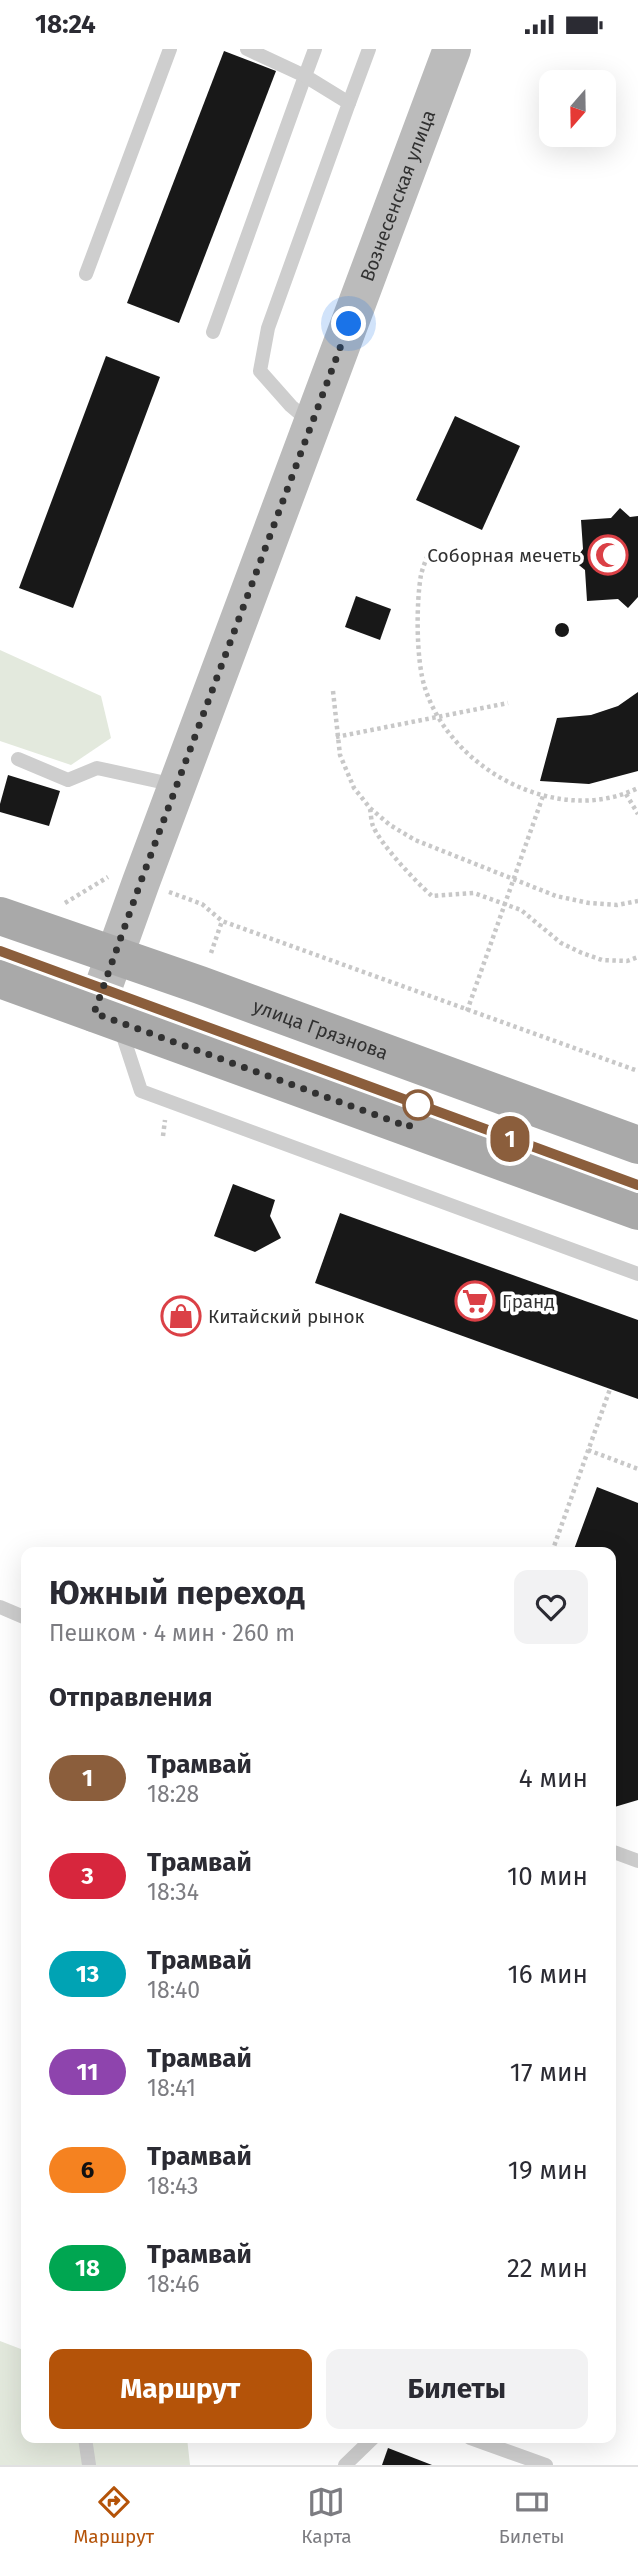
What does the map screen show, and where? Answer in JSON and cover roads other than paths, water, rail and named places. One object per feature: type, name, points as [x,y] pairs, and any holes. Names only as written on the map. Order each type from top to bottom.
[{"type":"main road","name":"улица Грязнова","points":[[0,916],[114,954],[638,1145]]},
{"type":"main road","points":[[0,979],[638,1212]]},
{"type":"street","name":"Вознесенская улица","points":[[106,1017],[114,954],[452,49]]},
{"type":"lane","points":[[86,274],[170,49]]},
{"type":"lane","points":[[247,49],[305,76],[349,103]]},
{"type":"lane","points":[[213,332],[315,49]]},
{"type":"lane","points":[[312,423],[291,406],[260,371],[268,328],[369,49]]},
{"type":"lane","points":[[18,759],[68,780],[97,768],[176,785]]},
{"type":"lane","points":[[106,1017],[141,1091],[638,1272]]},
{"type":"lane","points":[[0,1607],[21,1616]]},
{"type":"lane","points":[[616,1853],[638,1861]]},
{"type":"lane","points":[[86,2443],[89,2465]]},
{"type":"lane","points":[[345,2465],[368,2443]]},
{"type":"lane","points":[[484,2443],[546,2465]]},
{"type":"tram line","points":[[0,951],[638,1185]]},
{"type":"tram line","name":"1","points":[[0,951],[638,1185]]},
{"type":"place","name":"Соборная мечеть","points":[[608,555]]},
{"type":"place","name":"Гранд","points":[[475,1301]]},
{"type":"place","name":"Китайский рынок","points":[[181,1316]]}]
